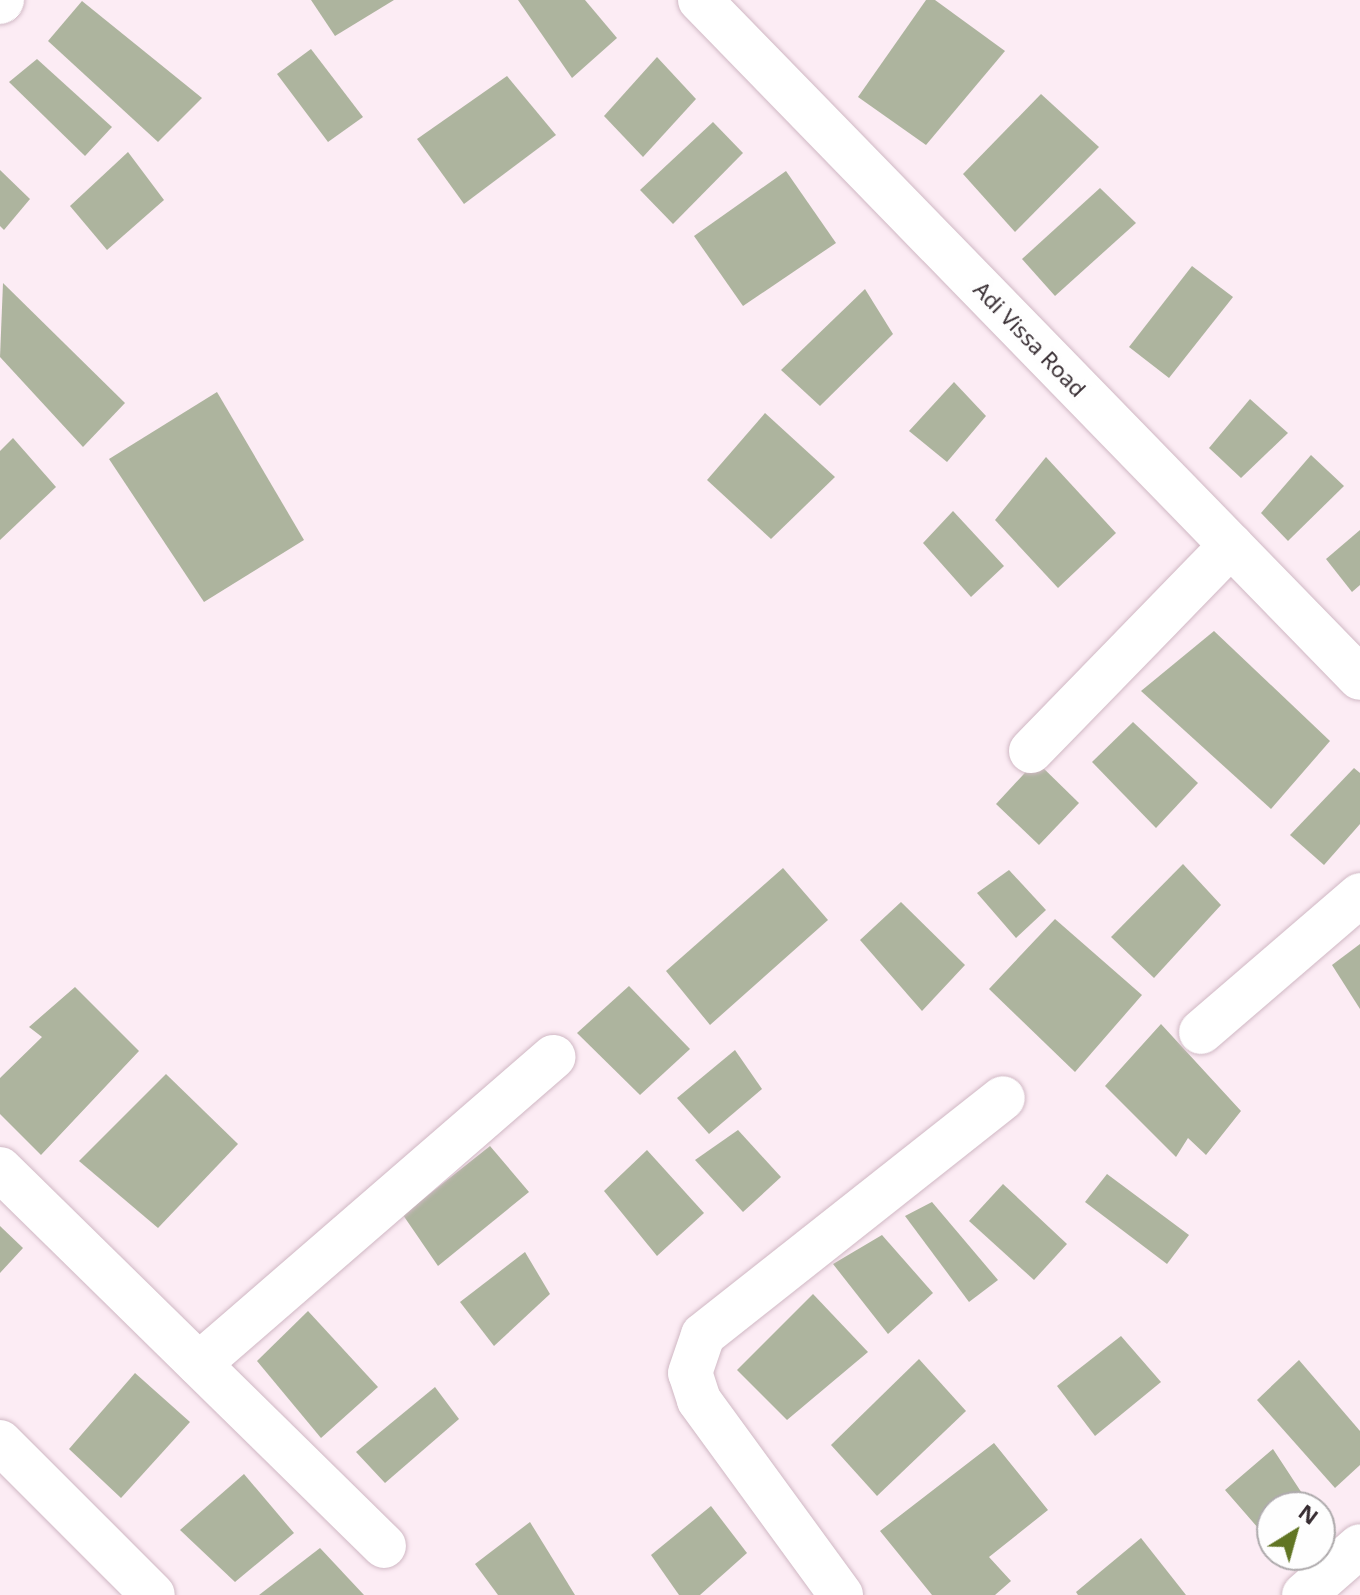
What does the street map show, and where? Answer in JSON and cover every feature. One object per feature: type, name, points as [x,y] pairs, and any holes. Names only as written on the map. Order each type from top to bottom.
[{"type":"street","name":"Adi Vissa Road","points":[[700,0],[1360,678]]},
{"type":"street","points":[[1031,751],[1231,545]]},
{"type":"street","points":[[1201,1032],[1360,895]]},
{"type":"street","points":[[199,1364],[554,1057]]},
{"type":"street","points":[[841,1595],[699,1400],[690,1373],[703,1335],[1003,1098]]},
{"type":"street","points":[[0,1169],[384,1546]]},
{"type":"street","points":[[0,1442],[153,1595]]},
{"type":"building","points":[[311,0],[394,0],[335,36]]},
{"type":"building","points":[[518,0],[585,0],[617,38],[572,78]]},
{"type":"building","points":[[926,0],[935,0],[1005,51],[926,145],[858,97]]},
{"type":"building","points":[[82,1],[202,98],[158,142],[48,41]]},
{"type":"building","points":[[311,49],[363,117],[328,142],[277,74]]},
{"type":"building","points":[[657,57],[696,99],[643,157],[604,116]]},
{"type":"building","points":[[37,59],[112,127],[85,156],[9,82]]},
{"type":"building","points":[[507,76],[556,135],[464,204],[417,139]]},
{"type":"building","points":[[1041,94],[1099,147],[1015,232],[963,174]]},
{"type":"building","points":[[713,122],[743,153],[673,224],[640,190]]},
{"type":"building","points":[[128,152],[164,200],[107,250],[70,206]]},
{"type":"building","points":[[0,170],[30,199],[4,230],[0,226]]},
{"type":"building","points":[[786,171],[836,243],[743,306],[694,236]]},
{"type":"building","points":[[1100,188],[1136,223],[1055,296],[1022,259]]},
{"type":"building","points":[[1192,266],[1233,297],[1169,378],[1129,347]]},
{"type":"building","points":[[3,283],[125,403],[83,447],[0,357]]},
{"type":"building","points":[[865,289],[893,334],[820,406],[781,370]]},
{"type":"building","points":[[954,382],[986,416],[947,462],[909,431]]},
{"type":"building","points":[[217,392],[304,540],[204,602],[109,459]]},
{"type":"building","points":[[1250,399],[1288,433],[1241,478],[1209,448]]},
{"type":"building","points":[[765,413],[835,477],[771,539],[707,480]]},
{"type":"building","points":[[13,438],[56,487],[0,540],[0,451]]},
{"type":"building","points":[[1311,455],[1344,486],[1288,541],[1261,513]]},
{"type":"building","points":[[1046,457],[1116,533],[1058,588],[995,520]]},
{"type":"building","points":[[953,511],[1004,566],[971,597],[923,543]]},
{"type":"building","points":[[1360,530],[1360,585],[1352,592],[1326,559]]},
{"type":"building","points":[[1214,631],[1330,741],[1271,809],[1141,691]]},
{"type":"building","points":[[1133,722],[1198,783],[1156,828],[1092,762]]},
{"type":"building","points":[[1036,761],[1079,803],[1039,845],[996,804]]},
{"type":"building","points":[[1354,768],[1360,773],[1360,824],[1324,865],[1290,835]]},
{"type":"building","points":[[1183,864],[1221,905],[1154,978],[1111,937]]},
{"type":"building","points":[[783,868],[828,920],[710,1025],[666,971]]},
{"type":"building","points":[[1009,870],[1046,910],[1016,938],[977,893]]},
{"type":"building","points":[[901,902],[965,965],[922,1011],[860,940]]},
{"type":"building","points":[[1055,919],[1142,995],[1075,1072],[989,989]]},
{"type":"building","points":[[1360,944],[1360,1009],[1332,965]]},
{"type":"building","points":[[629,986],[690,1049],[640,1095],[577,1033]]},
{"type":"building","points":[[75,987],[139,1051],[41,1155],[0,1114],[0,1078],[42,1037],[29,1027]]},
{"type":"building","points":[[1161,1024],[1241,1111],[1206,1155],[1188,1138],[1176,1157],[1105,1086]]},
{"type":"building","points":[[735,1050],[762,1089],[709,1134],[677,1098]]},
{"type":"building","points":[[166,1074],[238,1144],[158,1228],[79,1161]]},
{"type":"building","points":[[738,1130],[781,1177],[743,1212],[695,1160]]},
{"type":"building","points":[[490,1146],[529,1192],[438,1266],[403,1215]]},
{"type":"building","points":[[647,1150],[704,1213],[657,1256],[604,1191]]},
{"type":"building","points":[[1107,1174],[1189,1235],[1167,1264],[1085,1202]]},
{"type":"building","points":[[1003,1184],[1067,1244],[1034,1280],[969,1221]]},
{"type":"building","points":[[932,1202],[998,1280],[969,1302],[905,1216]]},
{"type":"building","points":[[0,1226],[23,1248],[0,1273]]},
{"type":"building","points":[[882,1235],[933,1293],[888,1334],[833,1264]]},
{"type":"building","points":[[525,1252],[550,1294],[494,1346],[460,1302]]},
{"type":"building","points":[[813,1294],[868,1352],[787,1420],[737,1370]]},
{"type":"building","points":[[308,1311],[378,1387],[321,1438],[257,1361]]},
{"type":"building","points":[[1121,1336],[1161,1382],[1095,1436],[1057,1386]]},
{"type":"building","points":[[919,1359],[966,1411],[877,1496],[831,1445]]},
{"type":"building","points":[[1299,1360],[1360,1431],[1360,1465],[1335,1488],[1257,1400]]},
{"type":"building","points":[[135,1373],[190,1422],[121,1498],[69,1449]]},
{"type":"building","points":[[435,1387],[459,1419],[385,1483],[356,1452]]},
{"type":"building","points":[[994,1443],[1048,1510],[989,1557],[1011,1581],[995,1595],[932,1595],[880,1531]]},
{"type":"building","points":[[1273,1449],[1301,1491],[1256,1491],[1256,1526],[1225,1490]]},
{"type":"building","points":[[244,1474],[294,1533],[235,1582],[180,1530]]},
{"type":"building","points":[[711,1506],[747,1553],[700,1595],[679,1595],[651,1555]]},
{"type":"building","points":[[530,1522],[575,1595],[498,1595],[475,1564]]},
{"type":"building","points":[[1141,1538],[1186,1595],[1078,1595],[1076,1592]]},
{"type":"building","points":[[320,1548],[364,1595],[259,1595]]}]
